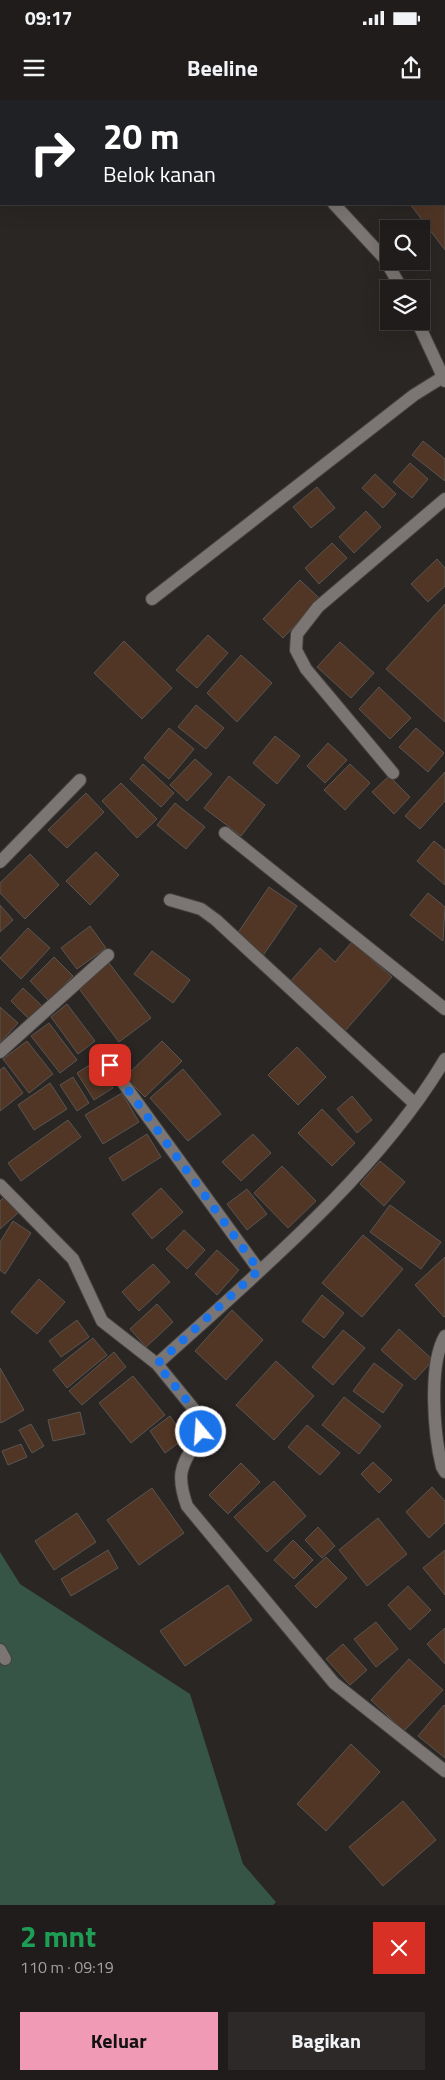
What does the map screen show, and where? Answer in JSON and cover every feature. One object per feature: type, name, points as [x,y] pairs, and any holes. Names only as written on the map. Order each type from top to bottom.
[{"type":"street","points":[[335,205],[384,258],[397,280]]},
{"type":"street","points":[[152,599],[414,395],[444,379],[421,330]]},
{"type":"street","points":[[393,773],[306,669],[296,650],[297,634],[318,607],[445,499]]},
{"type":"street","points":[[0,862],[80,780]]},
{"type":"street","points":[[225,833],[445,1009]]},
{"type":"street","points":[[170,900],[201,909],[216,920],[414,1103]]},
{"type":"street","points":[[0,1052],[108,955]]},
{"type":"street","points":[[157,1364],[318,1214],[377,1152],[445,1059]]},
{"type":"street","points":[[110,1065],[259,1270]]},
{"type":"street","points":[[0,1185],[72,1259],[102,1321],[157,1364],[197,1413],[201,1432],[181,1469],[180,1484],[187,1506],[334,1683],[445,1771]]},
{"type":"street","points":[[445,1336],[437,1365],[435,1429],[442,1467],[445,1472]]},
{"type":"green space","points":[[0,1552],[20,1584],[190,1694],[243,1864],[276,1902],[273,1905],[0,1905]]},
{"type":"building","points":[[411,205],[445,205],[445,250],[430,230],[430,220],[422,220]]},
{"type":"building","points":[[423,441],[445,459],[445,481],[412,455]]},
{"type":"building","points":[[410,463],[428,479],[412,498],[393,482]]},
{"type":"building","points":[[375,474],[396,494],[383,508],[362,488]]},
{"type":"building","points":[[317,487],[335,508],[311,528],[293,507]]},
{"type":"building","points":[[366,511],[381,527],[354,553],[339,537]]},
{"type":"building","points":[[332,543],[347,558],[319,584],[305,568]]},
{"type":"building","points":[[437,559],[445,568],[445,586],[428,602],[411,584]]},
{"type":"building","points":[[300,580],[320,599],[283,638],[263,619]]},
{"type":"building","points":[[445,604],[445,722],[386,669]]},
{"type":"building","points":[[208,635],[228,653],[197,688],[176,670]]},
{"type":"building","points":[[124,641],[172,688],[142,719],[94,673]]},
{"type":"building","points":[[340,642],[374,673],[351,698],[317,667]]},
{"type":"building","points":[[241,655],[272,683],[237,722],[207,693]]},
{"type":"building","points":[[379,687],[411,718],[390,739],[359,709]]},
{"type":"building","points":[[196,705],[224,728],[206,749],[178,727]]},
{"type":"building","points":[[169,728],[194,749],[169,779],[144,758]]},
{"type":"building","points":[[416,728],[444,753],[428,772],[399,747]]},
{"type":"building","points":[[275,736],[300,756],[277,784],[253,763]]},
{"type":"building","points":[[328,743],[347,760],[325,783],[307,766]]},
{"type":"building","points":[[195,759],[212,774],[187,801],[170,785]]},
{"type":"building","points":[[143,764],[174,793],[161,807],[130,779]]},
{"type":"building","points":[[350,764],[370,783],[345,810],[324,790]]},
{"type":"building","points":[[445,772],[445,801],[420,829],[405,816]]},
{"type":"building","points":[[229,776],[265,805],[241,836],[204,808]]},
{"type":"building","points":[[389,776],[410,797],[394,814],[372,792]]},
{"type":"building","points":[[121,783],[157,819],[137,838],[102,801]]},
{"type":"building","points":[[86,793],[104,812],[67,848],[48,830]]},
{"type":"building","points":[[175,803],[205,827],[186,849],[157,825]]},
{"type":"building","points":[[434,841],[445,850],[445,885],[417,861]]},
{"type":"building","points":[[96,852],[119,875],[90,905],[66,881]]},
{"type":"building","points":[[30,854],[59,885],[25,919],[0,893],[0,883]]},
{"type":"building","points":[[269,887],[297,906],[262,957],[235,937]]},
{"type":"building","points":[[428,893],[445,907],[443,941],[410,915]]},
{"type":"building","points":[[0,905],[13,920],[0,932]]},
{"type":"building","points":[[90,926],[106,948],[77,969],[61,948]]},
{"type":"building","points":[[28,928],[50,948],[21,979],[0,958]]},
{"type":"building","points":[[352,942],[392,977],[345,1031],[289,983],[320,948],[335,962]]},
{"type":"building","points":[[152,951],[190,980],[173,1003],[134,974]]},
{"type":"building","points":[[54,957],[73,976],[49,1001],[30,981]]},
{"type":"building","points":[[109,963],[151,1018],[119,1042],[77,986]]},
{"type":"building","points":[[23,988],[42,1006],[29,1019],[11,1001]]},
{"type":"building","points":[[67,1004],[95,1041],[78,1054],[51,1017]]},
{"type":"building","points":[[0,1007],[18,1023],[0,1043]]},
{"type":"building","points":[[49,1023],[77,1060],[60,1073],[31,1036]]},
{"type":"building","points":[[27,1041],[53,1074],[29,1093],[3,1059]]},
{"type":"building","points":[[162,1041],[182,1061],[145,1097],[125,1077]]},
{"type":"building","points":[[297,1047],[326,1077],[298,1105],[268,1075]]},
{"type":"building","points":[[96,1061],[113,1088],[94,1100],[77,1073]]},
{"type":"building","points":[[4,1067],[23,1093],[0,1111],[0,1070]]},
{"type":"building","points":[[183,1069],[221,1114],[188,1141],[150,1098]]},
{"type":"building","points":[[73,1077],[89,1103],[77,1111],[60,1085]]},
{"type":"building","points":[[50,1083],[67,1109],[34,1130],[18,1105]]},
{"type":"building","points":[[122,1093],[139,1122],[103,1144],[85,1115]]},
{"type":"building","points":[[352,1096],[372,1120],[357,1133],[337,1109]]},
{"type":"building","points":[[322,1109],[355,1143],[332,1166],[298,1133]]},
{"type":"building","points":[[68,1120],[81,1137],[21,1181],[8,1163]]},
{"type":"building","points":[[147,1134],[161,1157],[123,1181],[109,1158]]},
{"type":"building","points":[[253,1134],[271,1153],[241,1181],[222,1162]]},
{"type":"building","points":[[380,1161],[405,1182],[384,1206],[360,1184]]},
{"type":"building","points":[[282,1166],[316,1201],[288,1228],[254,1193]]},
{"type":"building","points":[[161,1188],[183,1212],[152,1239],[132,1214]]},
{"type":"building","points":[[247,1189],[267,1214],[247,1230],[227,1204]]},
{"type":"building","points":[[4,1197],[18,1213],[0,1229],[0,1201]]},
{"type":"building","points":[[390,1205],[441,1242],[421,1269],[370,1232]]},
{"type":"building","points":[[13,1221],[31,1233],[5,1274],[0,1270],[0,1242]]},
{"type":"building","points":[[184,1230],[205,1250],[187,1269],[166,1249]]},
{"type":"building","points":[[363,1235],[403,1269],[362,1317],[322,1283]]},
{"type":"building","points":[[217,1250],[239,1270],[217,1295],[195,1274]]},
{"type":"building","points":[[445,1257],[445,1316],[444,1317],[415,1285]]},
{"type":"building","points":[[153,1264],[170,1282],[139,1311],[122,1292]]},
{"type":"building","points":[[39,1279],[65,1302],[37,1334],[11,1312]]},
{"type":"building","points":[[322,1295],[344,1313],[324,1338],[302,1321]]},
{"type":"building","points":[[157,1304],[173,1322],[146,1347],[130,1329]]},
{"type":"building","points":[[232,1310],[263,1340],[226,1380],[195,1351]]},
{"type":"building","points":[[77,1320],[89,1337],[61,1357],[49,1341]]},
{"type":"building","points":[[399,1329],[433,1360],[415,1380],[381,1350]]},
{"type":"building","points":[[343,1330],[365,1348],[333,1385],[312,1367]]},
{"type":"building","points":[[93,1338],[107,1355],[67,1388],[53,1370]]},
{"type":"building","points":[[114,1352],[126,1367],[82,1405],[69,1391]]},
{"type":"building","points":[[276,1361],[314,1396],[274,1440],[236,1405]]},
{"type":"building","points":[[374,1363],[403,1385],[383,1413],[353,1391]]},
{"type":"building","points":[[0,1368],[24,1410],[1,1423],[0,1422]]},
{"type":"building","points":[[133,1376],[165,1415],[131,1443],[99,1403]]},
{"type":"building","points":[[344,1397],[381,1426],[359,1454],[322,1425]]},
{"type":"building","points":[[80,1412],[85,1434],[53,1441],[48,1420]]},
{"type":"building","points":[[170,1416],[185,1438],[165,1453],[150,1431]]},
{"type":"building","points":[[31,1424],[44,1446],[32,1453],[19,1430]]},
{"type":"building","points":[[307,1425],[340,1453],[320,1475],[288,1447]]},
{"type":"building","points":[[21,1444],[27,1457],[8,1465],[2,1451]]},
{"type":"building","points":[[373,1462],[392,1480],[379,1493],[361,1474]]},
{"type":"building","points":[[241,1463],[260,1482],[228,1514],[209,1495]]},
{"type":"building","points":[[274,1481],[306,1516],[267,1552],[234,1517]]},
{"type":"building","points":[[432,1487],[445,1501],[445,1523],[429,1538],[406,1512]]},
{"type":"building","points":[[152,1488],[184,1533],[139,1565],[107,1520]]},
{"type":"building","points":[[77,1513],[96,1542],[54,1570],[35,1541]]},
{"type":"building","points":[[378,1518],[407,1554],[367,1586],[339,1550]]},
{"type":"building","points":[[318,1527],[335,1546],[322,1558],[305,1540]]},
{"type":"building","points":[[293,1540],[313,1560],[294,1579],[274,1560]]},
{"type":"building","points":[[108,1550],[118,1568],[71,1596],[61,1579]]},
{"type":"building","points":[[445,1550],[445,1595],[423,1568]]},
{"type":"building","points":[[326,1557],[347,1578],[316,1608],[295,1586]]},
{"type":"building","points":[[228,1585],[252,1620],[185,1666],[160,1631]]},
{"type":"building","points":[[408,1586],[431,1610],[410,1630],[388,1605]]},
{"type":"building","points":[[376,1622],[398,1649],[376,1667],[354,1639]]},
{"type":"building","points":[[445,1628],[445,1664],[427,1644]]},
{"type":"building","points":[[343,1644],[367,1670],[350,1685],[326,1659]]},
{"type":"building","points":[[409,1659],[443,1690],[404,1731],[371,1700]]},
{"type":"building","points":[[445,1706],[445,1758],[418,1736]]},
{"type":"building","points":[[351,1744],[380,1772],[326,1831],[297,1804]]},
{"type":"building","points":[[403,1801],[436,1840],[383,1886],[349,1847]]},
{"type":"route","points":[[110,1065],[259,1270],[157,1364],[197,1413],[201,1432]]}]
